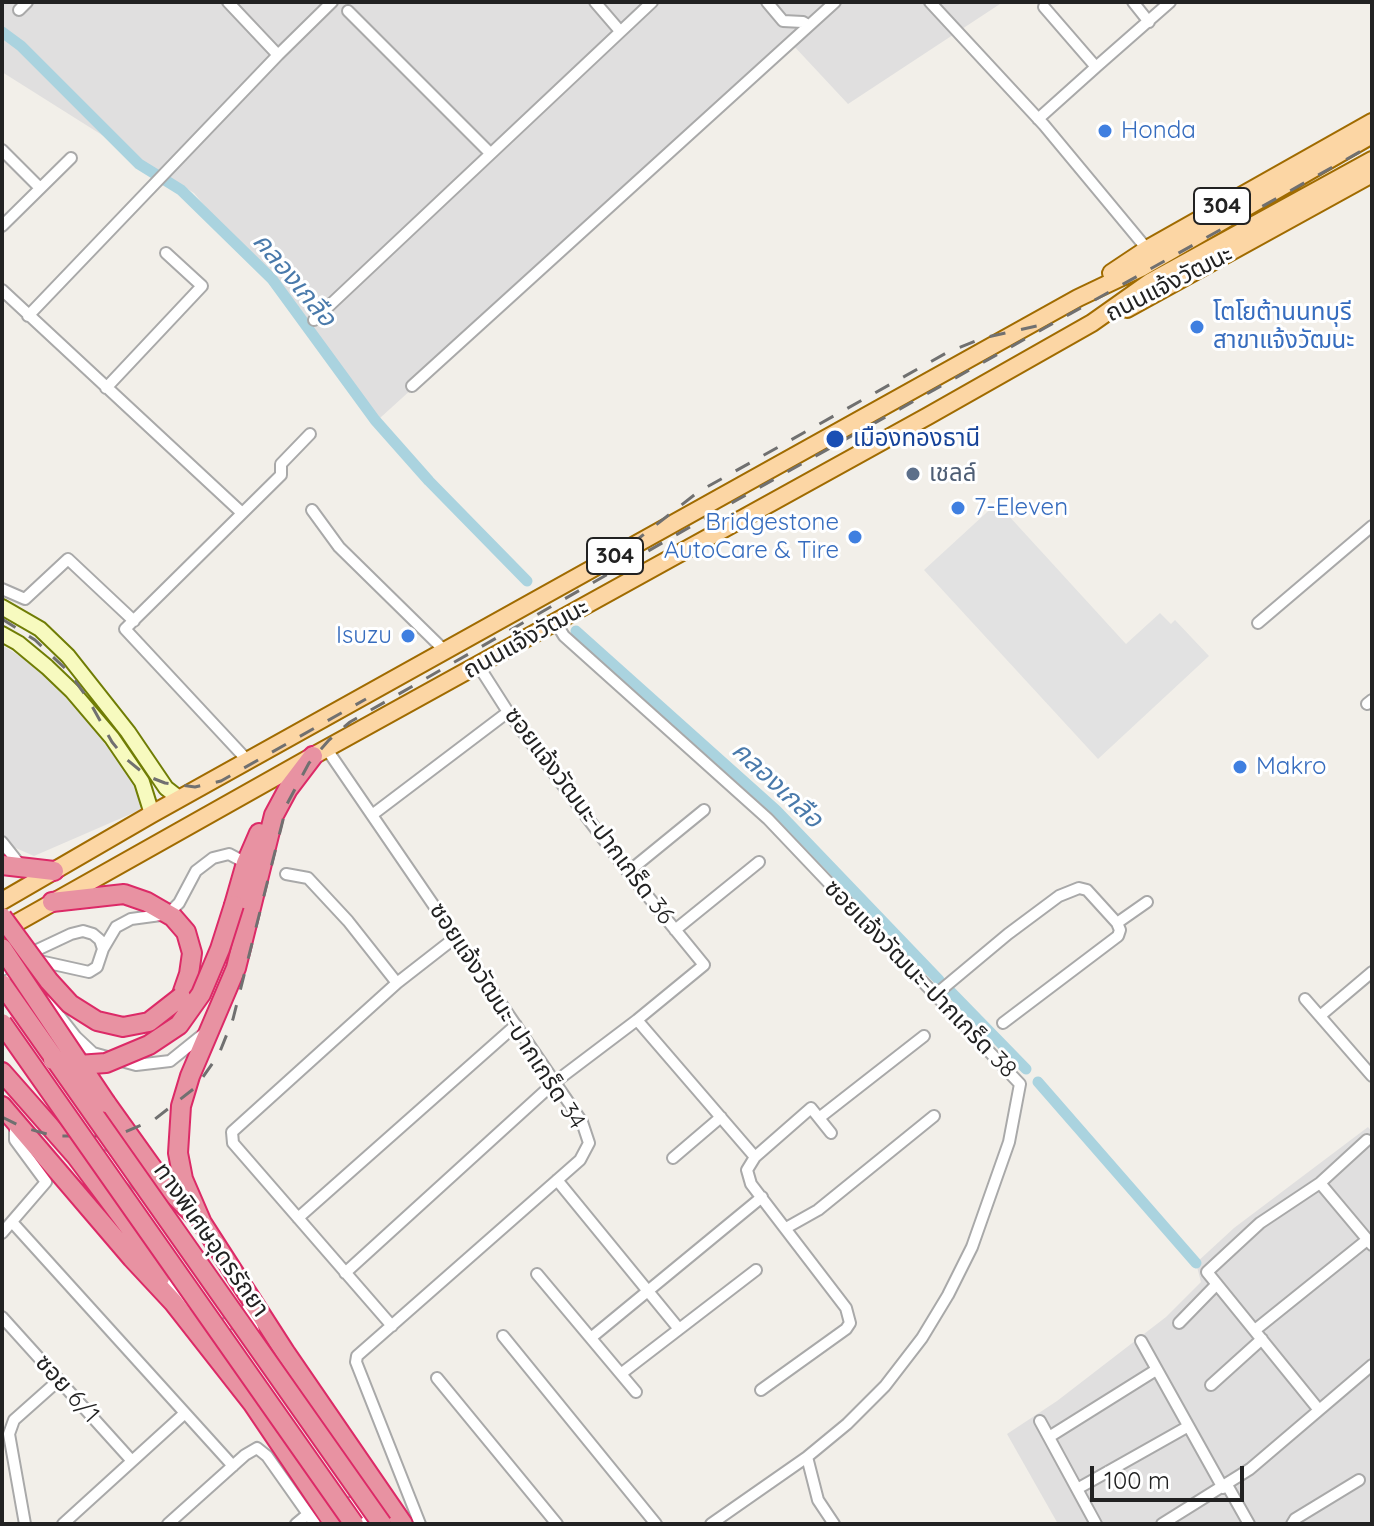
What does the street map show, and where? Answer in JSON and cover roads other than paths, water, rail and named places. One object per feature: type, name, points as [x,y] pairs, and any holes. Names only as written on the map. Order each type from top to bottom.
[{"type":"highway","points":[[2,1035],[16,1045],[50,1060],[78,1065],[106,1063],[149,1045],[179,1025],[201,994],[246,863],[260,832],[274,815],[288,789],[319,752]]},
{"type":"highway","points":[[202,1223],[183,1179],[177,1138],[181,1106],[190,1076],[236,968],[274,815]]},
{"type":"highway","points":[[2,865],[54,871]]},
{"type":"highway","points":[[2,917],[70,1004],[97,1021],[123,1027],[149,1022],[181,997],[192,953],[186,932],[173,917],[147,902],[124,894],[52,902]]},
{"type":"highway","points":[[2,948],[166,1187],[202,1223],[245,1286],[394,1523]]},
{"type":"highway","name":"ทางพิเศษอุดรรัถยา","points":[[2,984],[394,1523]]},
{"type":"highway","name":"ทางพิเศษอุดรรัถยา","points":[[2,1023],[354,1524]]},
{"type":"highway","points":[[2,1072],[76,1156],[133,1232],[173,1302]]},
{"type":"highway","points":[[2,1106],[173,1302],[253,1404],[334,1524]]},
{"type":"main road","name":"ถนนแจ้งวัฒนะ","points":[[1078,298],[1147,249],[1372,122]]},
{"type":"main road","name":"ถนนแจ้งวัฒนะ","points":[[2,901],[152,814],[1078,298],[1141,268],[1372,135]]},
{"type":"main road","name":"ถนนแจ้งวัฒนะ","points":[[2,931],[1092,323],[1150,282],[1372,160]]},
{"type":"main road","name":"ถนนแจ้งวัฒนะ","points":[[1092,323],[1174,285],[1372,174]]},
{"type":"main road","points":[[2,607],[40,629],[68,656],[128,732],[166,788],[180,799]]},
{"type":"main road","points":[[2,634],[47,667],[112,738],[142,782],[152,814]]},
{"type":"street","points":[[228,2],[278,55]]},
{"type":"street","points":[[28,316],[332,2]]},
{"type":"street","points":[[595,2],[620,31]]},
{"type":"street","points":[[314,320],[652,2]]},
{"type":"street","points":[[767,2],[783,21],[808,25]]},
{"type":"street","points":[[412,386],[835,2]]},
{"type":"street","points":[[930,2],[1038,119],[1147,249]]},
{"type":"street","points":[[1133,2],[1149,22]]},
{"type":"street","points":[[1038,119],[1170,2]]},
{"type":"street","points":[[1044,7],[1096,67]]},
{"type":"street","points":[[348,11],[490,153]]},
{"type":"street","points":[[2,150],[40,188]]},
{"type":"street","points":[[2,226],[71,158]]},
{"type":"street","points":[[106,388],[202,286],[166,253]]},
{"type":"street","points":[[2,290],[242,513]]},
{"type":"street","points":[[248,761],[125,629],[281,475],[281,464],[310,434]]},
{"type":"street","points":[[312,510],[339,547],[445,651]]},
{"type":"street","points":[[1258,623],[1372,526]]},
{"type":"street","points":[[2,589],[25,599],[68,559],[134,621]]},
{"type":"street","name":"ซอยแจ้งวัฒนะ-ปากเกร็ด 38","points":[[556,623],[564,636],[768,819],[1020,1084],[1009,1142],[972,1247],[922,1338],[885,1386],[847,1424],[726,1520],[711,1524]]},
{"type":"street","name":"ซอยแจ้งวัฒนะ-ปากเกร็ด 36","points":[[478,665],[508,712],[628,872],[704,965],[637,1020]]},
{"type":"street","points":[[372,815],[508,712]]},
{"type":"street","name":"ซอยแจ้งวัฒนะ-ปากเกร็ด 34","points":[[319,752],[372,815],[582,1122],[589,1143],[580,1160],[357,1356],[356,1362],[420,1524]]},
{"type":"street","points":[[628,872],[704,810]]},
{"type":"street","points":[[2,842],[23,869]]},
{"type":"street","points":[[17,961],[43,960],[89,972],[97,967],[116,927],[131,919],[168,914],[179,903],[196,871],[213,858],[229,854],[246,863]]},
{"type":"street","points":[[675,930],[759,862]]},
{"type":"street","points":[[286,874],[308,878],[348,921],[397,983]]},
{"type":"street","points":[[935,995],[1008,934],[1070,891],[1087,890],[1117,923],[1120,930],[1118,936],[1003,1023]]},
{"type":"street","points":[[1117,923],[1147,902]]},
{"type":"street","points":[[2,970],[71,934],[83,931],[100,940],[103,949]]},
{"type":"street","points":[[392,1326],[233,1143],[232,1132],[397,983],[456,937]]},
{"type":"street","points":[[2,976],[19,970],[36,984],[76,1037],[93,1053],[136,1065],[170,1061],[211,1029]]},
{"type":"street","points":[[1320,1016],[1372,972]]},
{"type":"street","points":[[1305,999],[1371,1072]]},
{"type":"street","points":[[2,1011],[104,1156],[125,1200],[133,1232]]},
{"type":"street","points":[[345,1273],[555,1082],[637,1020],[755,1157]]},
{"type":"street","points":[[298,1218],[516,1025]]},
{"type":"street","points":[[819,1118],[924,1036]]},
{"type":"street","points":[[761,1390],[850,1323],[846,1308],[751,1184],[747,1170],[755,1157],[811,1108],[831,1133]]},
{"type":"street","points":[[786,1228],[818,1210],[934,1116]]},
{"type":"street","points":[[673,1158],[721,1117]]},
{"type":"street","points":[[2,1233],[46,1182],[15,1140],[15,1121]]},
{"type":"street","points":[[1319,1410],[1207,1272],[1260,1223],[1320,1183],[1367,1140]]},
{"type":"street","points":[[104,1156],[131,1182],[202,1223]]},
{"type":"street","points":[[557,1180],[679,1329]]},
{"type":"street","points":[[1255,1330],[1370,1243],[1320,1183]]},
{"type":"street","points":[[592,1337],[762,1197]]},
{"type":"street","points":[[12,1222],[233,1466]]},
{"type":"street","points":[[147,1254],[259,1392],[300,1433],[365,1524]]},
{"type":"street","points":[[622,1373],[756,1270]]},
{"type":"street","points":[[537,1274],[636,1392]]},
{"type":"street","points":[[1179,1323],[1217,1284]]},
{"type":"street","points":[[245,1286],[254,1333],[394,1523]]},
{"type":"street","points":[[205,1322],[211,1325],[228,1324],[241,1317],[247,1309]]},
{"type":"street","name":"ซอย 6/1","points":[[2,1317],[132,1461]]},
{"type":"street","points":[[2,1336],[11,1327]]},
{"type":"street","points":[[503,1336],[656,1524]]},
{"type":"street","points":[[1211,1385],[1262,1339]]},
{"type":"street","points":[[1141,1341],[1187,1427],[1249,1524]]},
{"type":"street","points":[[1162,1524],[1250,1469],[1372,1365]]},
{"type":"street","points":[[1049,1437],[1156,1370]]},
{"type":"street","points":[[437,1378],[557,1524]]},
{"type":"street","points":[[25,1524],[9,1434],[14,1420],[59,1380]]},
{"type":"street","points":[[63,1524],[185,1413]]},
{"type":"street","points":[[1040,1421],[1096,1524]]},
{"type":"street","points":[[1077,1489],[1187,1427]]},
{"type":"street","points":[[168,1524],[245,1455],[257,1448],[267,1456],[311,1519],[296,1524]]},
{"type":"street","points":[[807,1457],[818,1500],[834,1524]]},
{"type":"street","points":[[1292,1524],[1295,1519],[1359,1480]]},
{"type":"waterway","name":"คลองเกลือ","points":[[2,32],[21,46],[139,164],[181,190],[272,279],[375,420],[429,481],[527,581]]},
{"type":"waterway","name":"คลองเกลือ","points":[[576,631],[776,810],[939,980]]},
{"type":"waterway","name":"คลองเกลือ","points":[[951,992],[1026,1069]]},
{"type":"waterway","name":"คลองเกลือ","points":[[1038,1082],[1196,1263]]},
{"type":"railway","points":[[2,1117],[22,1127],[54,1136],[107,1136],[155,1119],[196,1087],[219,1054],[233,1019],[287,804],[309,763],[350,722],[737,500],[1372,145]]},
{"type":"railway","points":[[606,564],[698,492],[948,352],[983,338],[1041,325]]},
{"type":"railway","points":[[2,619],[35,640],[69,672],[125,758],[147,776],[165,783],[195,787],[221,781],[366,699]]},
{"type":"place","name":"Honda","points":[[1105,131]]},
{"type":"place","name":"โตโยต้านนทบุรี สาขาแจ้งวัฒนะ","points":[[1197,327]]},
{"type":"place","name":"เมืองทองธานี","points":[[835,439]]},
{"type":"place","name":"เชลล์","points":[[913,474]]},
{"type":"place","name":"7-Eleven","points":[[958,508]]},
{"type":"place","name":"Bridgestone AutoCare & Tire","points":[[855,537]]},
{"type":"place","name":"Isuzu","points":[[408,636]]},
{"type":"place","name":"Makro","points":[[1240,767]]}]
